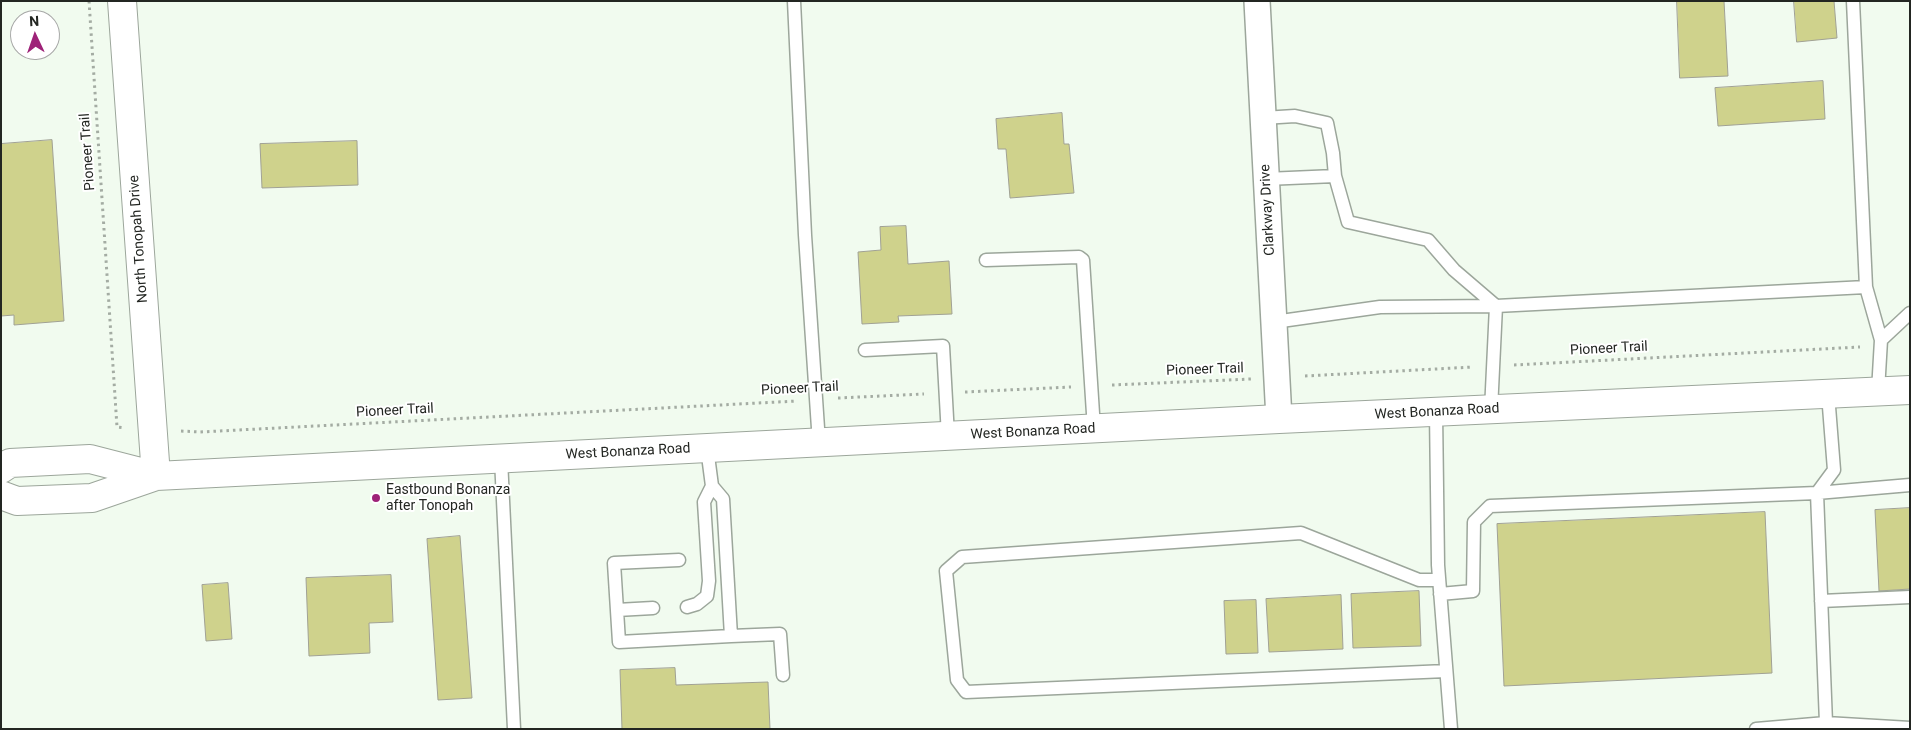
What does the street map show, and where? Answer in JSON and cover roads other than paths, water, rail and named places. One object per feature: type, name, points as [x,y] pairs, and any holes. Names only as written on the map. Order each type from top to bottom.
[{"type":"main road","name":"North Tonopah Drive","points":[[122,1],[156,476]]},
{"type":"main road","name":"West Bonanza Road","points":[[1,495],[17,501],[92,498],[156,476],[1910,390]]},
{"type":"main road","name":"West Bonanza Road","points":[[1,469],[10,463],[90,459],[156,476]]},
{"type":"street","name":"Clarkway Drive","points":[[1257,1],[1279,420]]},
{"type":"lane","points":[[794,1],[805,235],[819,442]]},
{"type":"lane","points":[[1853,1],[1866,287],[1881,343],[1878,391]]},
{"type":"lane","points":[[1263,118],[1295,116],[1327,123],[1335,176],[1348,222],[1428,240],[1454,270],[1496,306]]},
{"type":"lane","points":[[1266,179],[1335,176]]},
{"type":"lane","points":[[986,260],[1079,256],[1083,260],[1094,429]]},
{"type":"lane","points":[[1274,322],[1380,307],[1496,306],[1866,287]]},
{"type":"lane","points":[[1491,410],[1496,306]]},
{"type":"lane","points":[[1881,343],[1910,313]]},
{"type":"lane","points":[[865,350],[943,346],[948,436]]},
{"type":"lane","points":[[1826,723],[1817,493],[1834,470],[1828,394]]},
{"type":"lane","points":[[1436,412],[1439,580],[1451,729]]},
{"type":"lane","points":[[707,448],[712,486],[723,499],[731,636]]},
{"type":"lane","points":[[502,459],[514,729]]},
{"type":"lane","points":[[1440,594],[1472,591],[1474,522],[1490,506],[1817,493],[1910,485]]},
{"type":"lane","points":[[687,607],[697,604],[706,596],[709,580],[704,502],[712,486]]},
{"type":"lane","points":[[1439,580],[1419,580],[1302,533],[962,557],[946,570],[958,680],[966,692],[1446,671]]},
{"type":"lane","points":[[679,560],[614,563],[619,642],[780,634],[783,675]]},
{"type":"lane","points":[[1821,601],[1910,597]]},
{"type":"lane","points":[[617,610],[653,608]]},
{"type":"lane","points":[[1756,729],[1826,723],[1910,728]]},
{"type":"place","name":"Eastbound Bonanza after Tonopah","points":[[376,498]]}]
